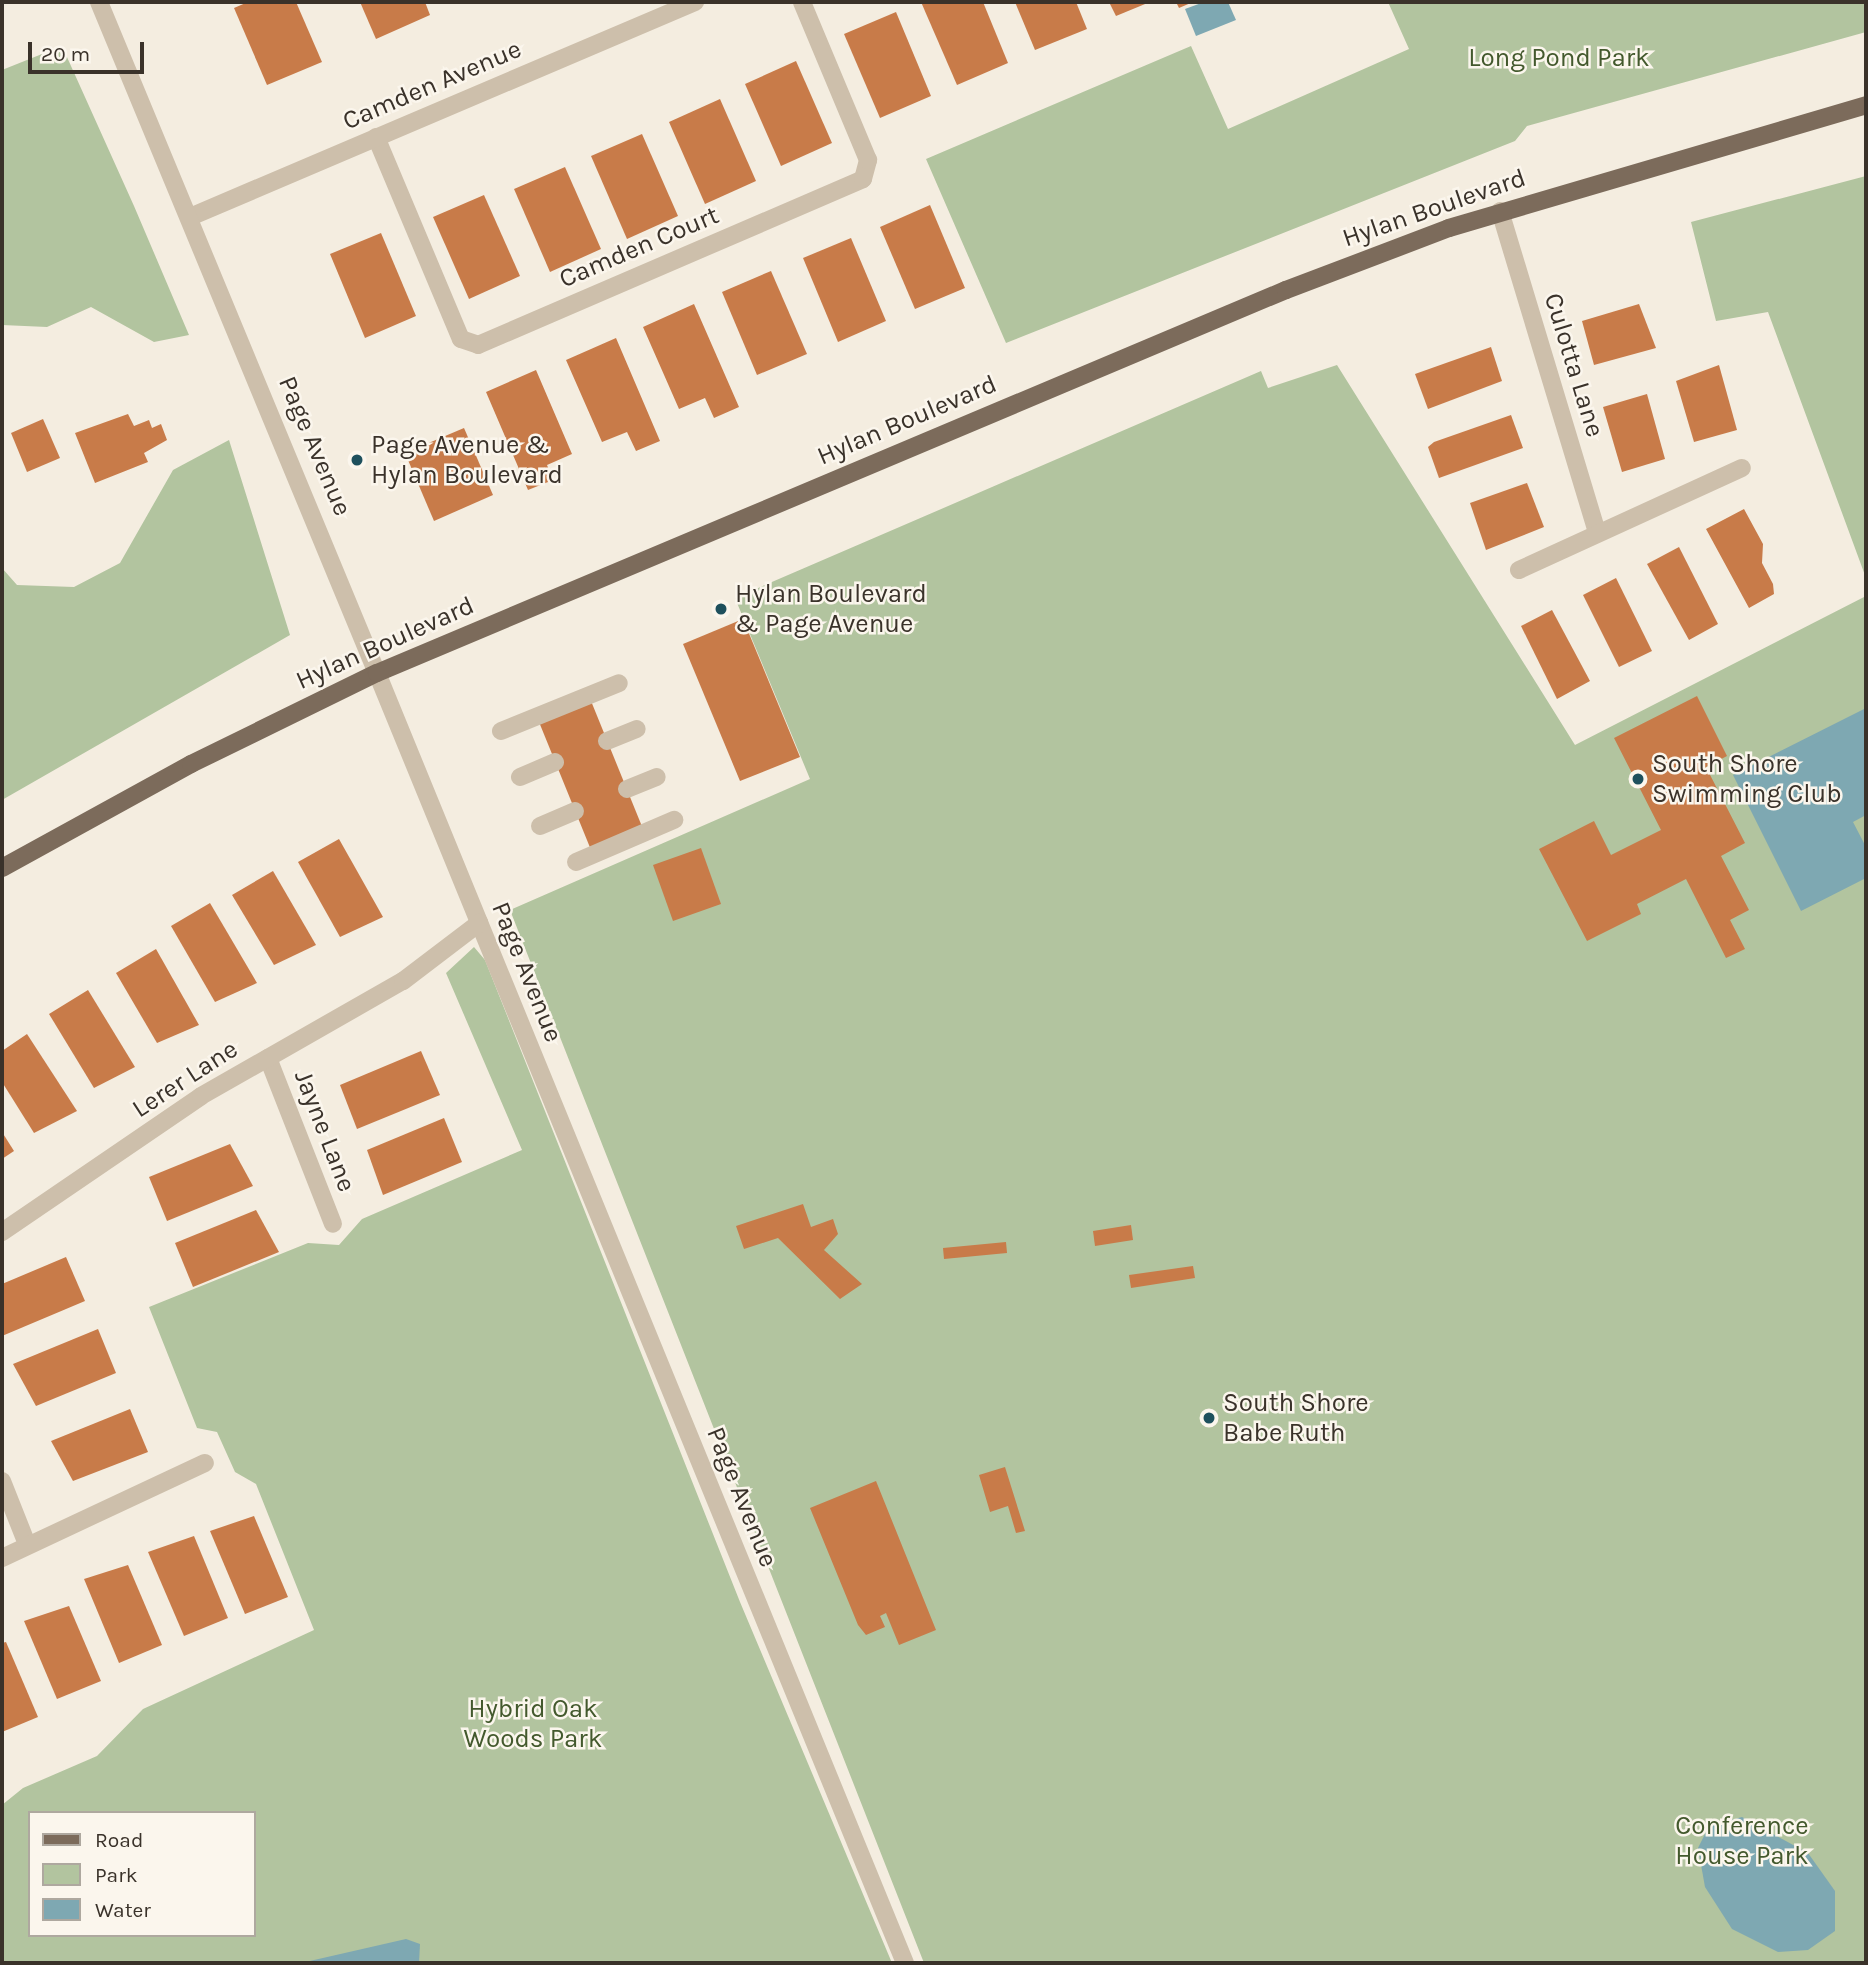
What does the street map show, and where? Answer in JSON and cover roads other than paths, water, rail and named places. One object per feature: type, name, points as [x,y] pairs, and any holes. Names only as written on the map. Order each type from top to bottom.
[{"type":"main road","name":"Hylan Boulevard","points":[[2,868],[191,764],[377,673],[1286,290],[1500,211],[1866,105]]},
{"type":"street","name":"Page Avenue","points":[[99,2],[190,217],[905,1963]]},
{"type":"street","name":"Camden Avenue","points":[[190,217],[695,2]]},
{"type":"street","name":"Camden Court","points":[[376,137],[461,339],[478,345],[867,176],[868,160],[802,2]]},
{"type":"street","name":"Culotta Lane","points":[[1500,211],[1597,534]]},
{"type":"street","points":[[1519,570],[1742,468]]},
{"type":"street","points":[[501,731],[619,683]]},
{"type":"street","points":[[607,741],[637,729]]},
{"type":"street","points":[[520,777],[555,762]]},
{"type":"street","points":[[627,789],[657,777]]},
{"type":"street","points":[[540,826],[575,811]]},
{"type":"street","points":[[576,862],[674,820]]},
{"type":"street","name":"Lerer Lane","points":[[2,1232],[201,1096],[403,981],[479,923]]},
{"type":"street","name":"Jayne Lane","points":[[268,1058],[333,1224]]},
{"type":"street","points":[[2,1558],[205,1463]]},
{"type":"street","points":[[2,1481],[27,1544]]},
{"type":"water","points":[[1204,2],[1228,2],[1236,20],[1196,36],[1185,9]]},
{"type":"water","points":[[1866,708],[1866,815],[1853,822],[1866,847],[1866,878],[1801,911],[1733,775]]},
{"type":"water","points":[[1742,1817],[1808,1853],[1835,1891],[1835,1931],[1808,1950],[1778,1952],[1732,1929],[1705,1887],[1698,1848],[1709,1826]]},
{"type":"water","points":[[406,1939],[420,1944],[419,1963],[301,1963]]},
{"type":"place","name":"Page Avenue & Hylan Boulevard","points":[[357,460]]},
{"type":"place","name":"Hylan Boulevard & Page Avenue","points":[[721,609]]},
{"type":"place","name":"South Shore Swimming Club","points":[[1638,779]]},
{"type":"place","name":"South Shore Babe Ruth","points":[[1209,1418]]},
{"type":"park label","name":"Long Pond Park","points":[[1559,58]]},
{"type":"park label","name":"Hybrid Oak Woods Park","points":[[533,1724]]},
{"type":"park label","name":"Conference House Park","points":[[1742,1840]]}]
